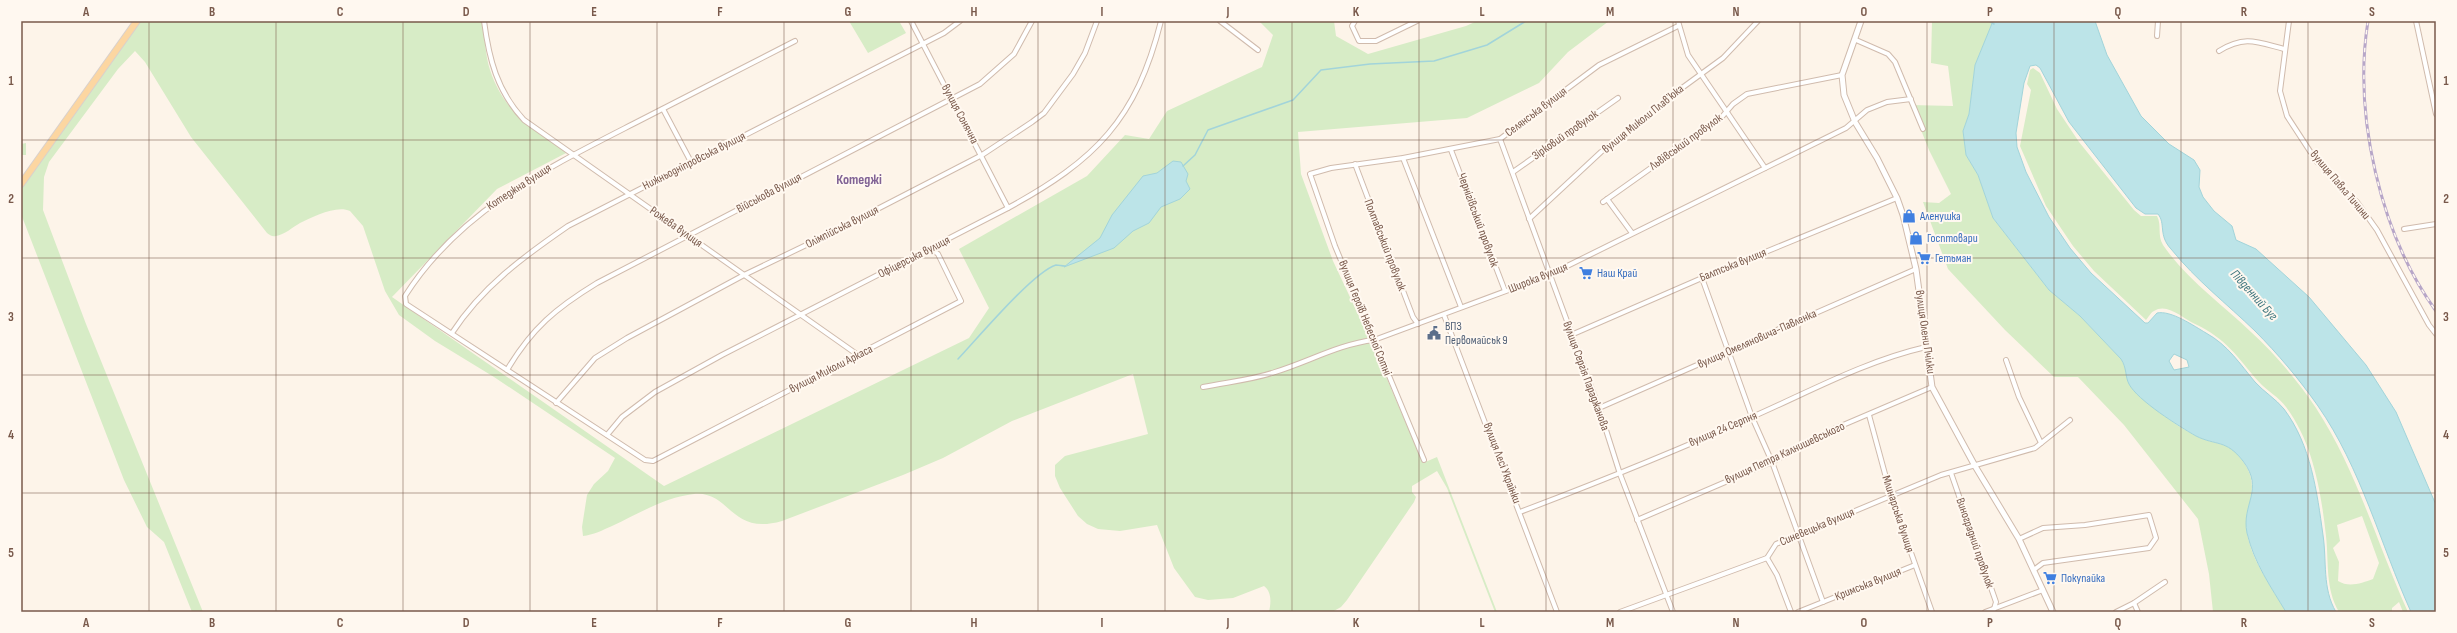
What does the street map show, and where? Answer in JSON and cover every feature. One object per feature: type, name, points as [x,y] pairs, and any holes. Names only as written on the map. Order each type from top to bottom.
[{"type":"main road","points":[[21,184],[137,21]]},
{"type":"street","name":"Рожева вулиця","points":[[484,21],[491,65],[510,105],[524,120],[858,355]]},
{"type":"street","name":"вулиця Сонячна","points":[[911,21],[982,155],[1008,208]]},
{"type":"street","name":"Нижньодніпровська вулиця","points":[[452,333],[486,289],[530,252],[568,226],[944,33],[960,21]]},
{"type":"street","name":"Військова вулиця","points":[[507,370],[522,344],[543,322],[570,300],[597,282],[689,236],[980,84],[1014,54],[1032,21]]},
{"type":"street","name":"Олімпійська вулиця","points":[[556,403],[595,358],[627,338],[744,275],[827,235],[982,155],[1044,113],[1073,74],[1085,53],[1097,21]]},
{"type":"street","name":"Офіцерська вулиця","points":[[607,435],[622,417],[655,392],[801,314],[1046,188],[1077,165],[1101,143],[1127,110],[1152,57],[1161,21]]},
{"type":"street","points":[[1220,21],[1258,50]]},
{"type":"street","points":[[1355,21],[1352,26],[1359,41],[1376,41],[1416,21]]},
{"type":"street","points":[[1678,21],[1678,26],[1688,55],[1765,168]]},
{"type":"street","name":"вулиця Миколи Плавʼюка","points":[[1529,219],[1601,152],[1723,58],[1758,21]]},
{"type":"street","name":"вулиця Олени Пчілки","points":[[1861,21],[1856,40],[1842,75],[1844,95],[1855,122],[1897,198],[1908,232],[1916,269],[1932,387],[1975,466],[2019,539],[2035,569],[2053,612]]},
{"type":"street","points":[[2157,36],[2158,21]]},
{"type":"street","name":"вулиця Павла Тичини","points":[[2289,21],[2284,49],[2280,91],[2287,116],[2317,162],[2357,202],[2377,230],[2429,325],[2436,334]]},
{"type":"street","points":[[2416,21],[2436,114]]},
{"type":"street","name":"Селянська вулиця","points":[[1310,174],[1355,164],[1451,150],[1500,139],[1599,65],[1678,26]]},
{"type":"street","points":[[2219,51],[2233,42],[2246,39],[2284,49]]},
{"type":"street","points":[[1856,40],[1888,54],[1895,62],[1923,129]]},
{"type":"street","name":"Котеджна вулиця","points":[[452,333],[406,304],[404,300],[412,284],[436,256],[491,204],[574,154],[795,41]]},
{"type":"street","name":"Львівський провулок","points":[[1602,202],[1728,112],[1733,104],[1747,94],[1842,75]]},
{"type":"street","name":"Зірковий провулок","points":[[1513,172],[1618,98]]},
{"type":"street","name":"Широка вулиця","points":[[1203,387],[1274,373],[1334,350],[1374,340],[1549,276],[1855,122],[1867,110],[1887,102],[1911,99]]},
{"type":"street","points":[[662,109],[691,162]]},
{"type":"street","name":"вулиця Сергія Параджанова","points":[[1500,139],[1549,276],[1599,408],[1620,474],[1673,612]]},
{"type":"street","name":"Чернігівський провулок","points":[[1451,150],[1505,291]]},
{"type":"street","points":[[1403,158],[1461,307]]},
{"type":"street","name":"Полтавський провулок","points":[[1355,164],[1413,317],[1418,324]]},
{"type":"street","name":"вулиця Героїв Небесної Сотні","points":[[1310,174],[1336,246],[1424,460]]},
{"type":"street","name":"Балтська вулиця","points":[[1571,335],[1702,278],[1897,198]]},
{"type":"street","points":[[1607,199],[1632,233]]},
{"type":"street","points":[[2404,229],[2436,224]]},
{"type":"street","name":"вулиця Миколи Аркаса","points":[[607,435],[645,460],[653,461],[961,302],[938,254],[930,248]]},
{"type":"street","name":"вулиця Омеляновича-Павленка","points":[[1599,408],[1916,269]]},
{"type":"street","points":[[1702,278],[1752,417],[1772,462],[1797,536],[1823,602]]},
{"type":"street","name":"вулиця Лесі Українки","points":[[1444,315],[1557,612]]},
{"type":"street","points":[[452,333],[556,403],[607,435]]},
{"type":"street","name":"вулиця 24 Серпня","points":[[1520,512],[1620,474],[1855,371],[1903,352],[1926,347]]},
{"type":"street","points":[[2006,360],[2019,397],[2041,443]]},
{"type":"street","name":"вулиця Петра Калнишевського","points":[[1637,520],[1772,462],[1836,428],[1932,387]]},
{"type":"street","name":"Млинарська вулиця","points":[[1869,415],[1891,496],[1932,612]]},
{"type":"street","name":"Синевецька вулиця","points":[[1620,612],[1767,558],[1776,544],[1891,496],[1951,473],[2035,448],[2070,420]]},
{"type":"street","name":"Виноградний провулок","points":[[1951,473],[1996,602],[1994,610]]},
{"type":"street","points":[[2019,539],[2043,528],[2086,525],[2148,515],[2156,538],[2149,548],[2134,552],[2051,561],[2043,563],[2035,569]]},
{"type":"street","points":[[1767,558],[1777,574],[1791,612]]},
{"type":"street","name":"Кримська вулиця","points":[[1798,612],[1915,565]]},
{"type":"street","points":[[2116,612],[2134,603],[2165,582]]},
{"type":"street","points":[[1985,612],[1994,610],[2043,590]]},
{"type":"street","points":[[2134,603],[2138,612]]},
{"type":"green space","points":[[141,21],[482,21],[488,64],[496,85],[503,97],[511,108],[531,127],[568,152],[497,189],[392,297],[664,486],[969,338],[989,308],[959,249],[1087,176],[1125,135],[1149,139],[1167,111],[1262,67],[1273,35],[1259,21],[1334,21],[1336,36],[1368,54],[1466,26],[1477,21],[1609,21],[1568,52],[1539,83],[1467,118],[1298,132],[1301,174],[1333,261],[1372,344],[1423,463],[1437,457],[1497,612],[1495,612],[1447,488],[1437,471],[1412,486],[1412,492],[1416,497],[1414,502],[1347,600],[1341,607],[1332,612],[1269,612],[1270,594],[1264,586],[1233,598],[1208,600],[1195,597],[1174,568],[1157,525],[1120,531],[1098,529],[1087,524],[1078,516],[1060,488],[1055,476],[1055,465],[1065,456],[1148,434],[1133,374],[1012,421],[943,458],[903,475],[782,521],[765,524],[752,523],[732,512],[716,499],[706,495],[694,494],[662,502],[602,531],[583,536],[582,527],[587,495],[594,484],[608,471],[615,458],[494,377],[435,341],[399,315],[385,291],[363,226],[350,211],[338,210],[325,212],[300,223],[285,233],[272,236],[267,233],[191,137],[145,62],[135,51],[118,69],[49,162],[44,177],[43,210],[86,324],[203,612],[192,612],[164,542],[147,527],[124,480],[21,214],[21,188]]},
{"type":"green space","points":[[849,21],[899,21],[906,33],[868,53]]},
{"type":"green space","points":[[1932,21],[1993,21],[1975,65],[1969,114],[1963,131],[1966,155],[1978,175],[1993,218],[2049,290],[2080,316],[2121,359],[2129,383],[2133,389],[2171,421],[2196,436],[2228,447],[2238,455],[2244,463],[2252,481],[2251,498],[2246,523],[2250,544],[2253,554],[2263,574],[2286,612],[2213,612],[2209,574],[2198,519],[2124,425],[2078,377],[2054,377],[2005,330],[1948,269],[1923,202],[1939,203],[1951,194],[1929,150],[1911,105],[1953,106],[1948,66],[1931,63]]},
{"type":"green space","points":[[2033,68],[2040,73],[2057,109],[2079,142],[2134,210],[2141,216],[2157,216],[2161,241],[2182,269],[2269,349],[2302,388],[2316,408],[2355,482],[2408,612],[2403,612],[2399,602],[2392,608],[2392,612],[2339,612],[2331,594],[2328,575],[2324,519],[2314,468],[2303,436],[2286,407],[2259,382],[2224,342],[2206,330],[2175,312],[2164,309],[2159,309],[2153,312],[2146,320],[2094,271],[2073,246],[2046,206],[2020,146],[2031,90],[2027,84],[2030,70]],"holes":[[[2362,516],[2379,563],[2373,579],[2351,584],[2338,581],[2339,562],[2333,548],[2340,541],[2337,525]]]},
{"type":"green space","points":[[26,143],[26,155],[21,155],[21,144]]},
{"type":"water","name":"Південний Буг","points":[[1993,21],[2095,21],[2107,55],[2141,116],[2169,144],[2194,160],[2200,170],[2199,187],[2203,197],[2214,211],[2232,226],[2236,240],[2256,249],[2309,297],[2366,365],[2396,412],[2436,505],[2436,612],[2411,612],[2358,480],[2333,430],[2311,396],[2264,340],[2201,281],[2171,249],[2163,234],[2162,222],[2158,214],[2145,214],[2136,208],[2069,122],[2040,68],[2036,65],[2030,66],[2024,83],[2016,133],[2017,147],[2026,172],[2049,217],[2070,248],[2091,273],[2145,323],[2148,323],[2157,313],[2169,314],[2189,323],[2221,343],[2255,382],[2284,409],[2301,438],[2307,453],[2315,486],[2323,535],[2327,584],[2336,612],[2286,612],[2258,565],[2250,544],[2246,523],[2251,497],[2252,480],[2243,461],[2231,449],[2221,444],[2196,436],[2160,413],[2141,398],[2129,384],[2121,359],[2080,316],[2049,290],[1993,218],[1978,175],[1966,155],[1963,131],[1969,114],[1975,65]],"holes":[[[2174,354],[2187,360],[2189,367],[2174,370],[2169,361]]]},
{"type":"water","points":[[1173,161],[1181,162],[1188,174],[1186,181],[1190,189],[1180,199],[1161,207],[1149,223],[1133,231],[1114,248],[1064,267],[1100,238],[1112,215],[1143,176],[1157,173]]},
{"type":"waterway","points":[[1183,166],[1195,155],[1208,130],[1293,100],[1321,70],[1370,64],[1434,61],[1487,45],[1526,21]]},
{"type":"waterway","points":[[1989,21],[1994,24]]},
{"type":"waterway","points":[[958,359],[1006,307],[1034,280],[1046,270],[1056,265],[1065,266]]},
{"type":"railway","points":[[2368,21],[2364,57],[2364,95],[2368,133],[2375,172],[2386,210],[2400,246],[2416,280],[2436,311]]},
{"type":"place","name":"Аленушка","points":[[1909,216]]},
{"type":"place","name":"Госптовари","points":[[1916,238]]},
{"type":"place","name":"Гетьман","points":[[1924,258]]},
{"type":"place","name":"Наш Край","points":[[1586,273]]},
{"type":"place","name":"ВПЗ Первомайськ 9","points":[[1434,333]]},
{"type":"place","name":"Покупайка","points":[[2050,578]]},
{"type":"district","name":"Котеджі","points":[[859,179]]}]
